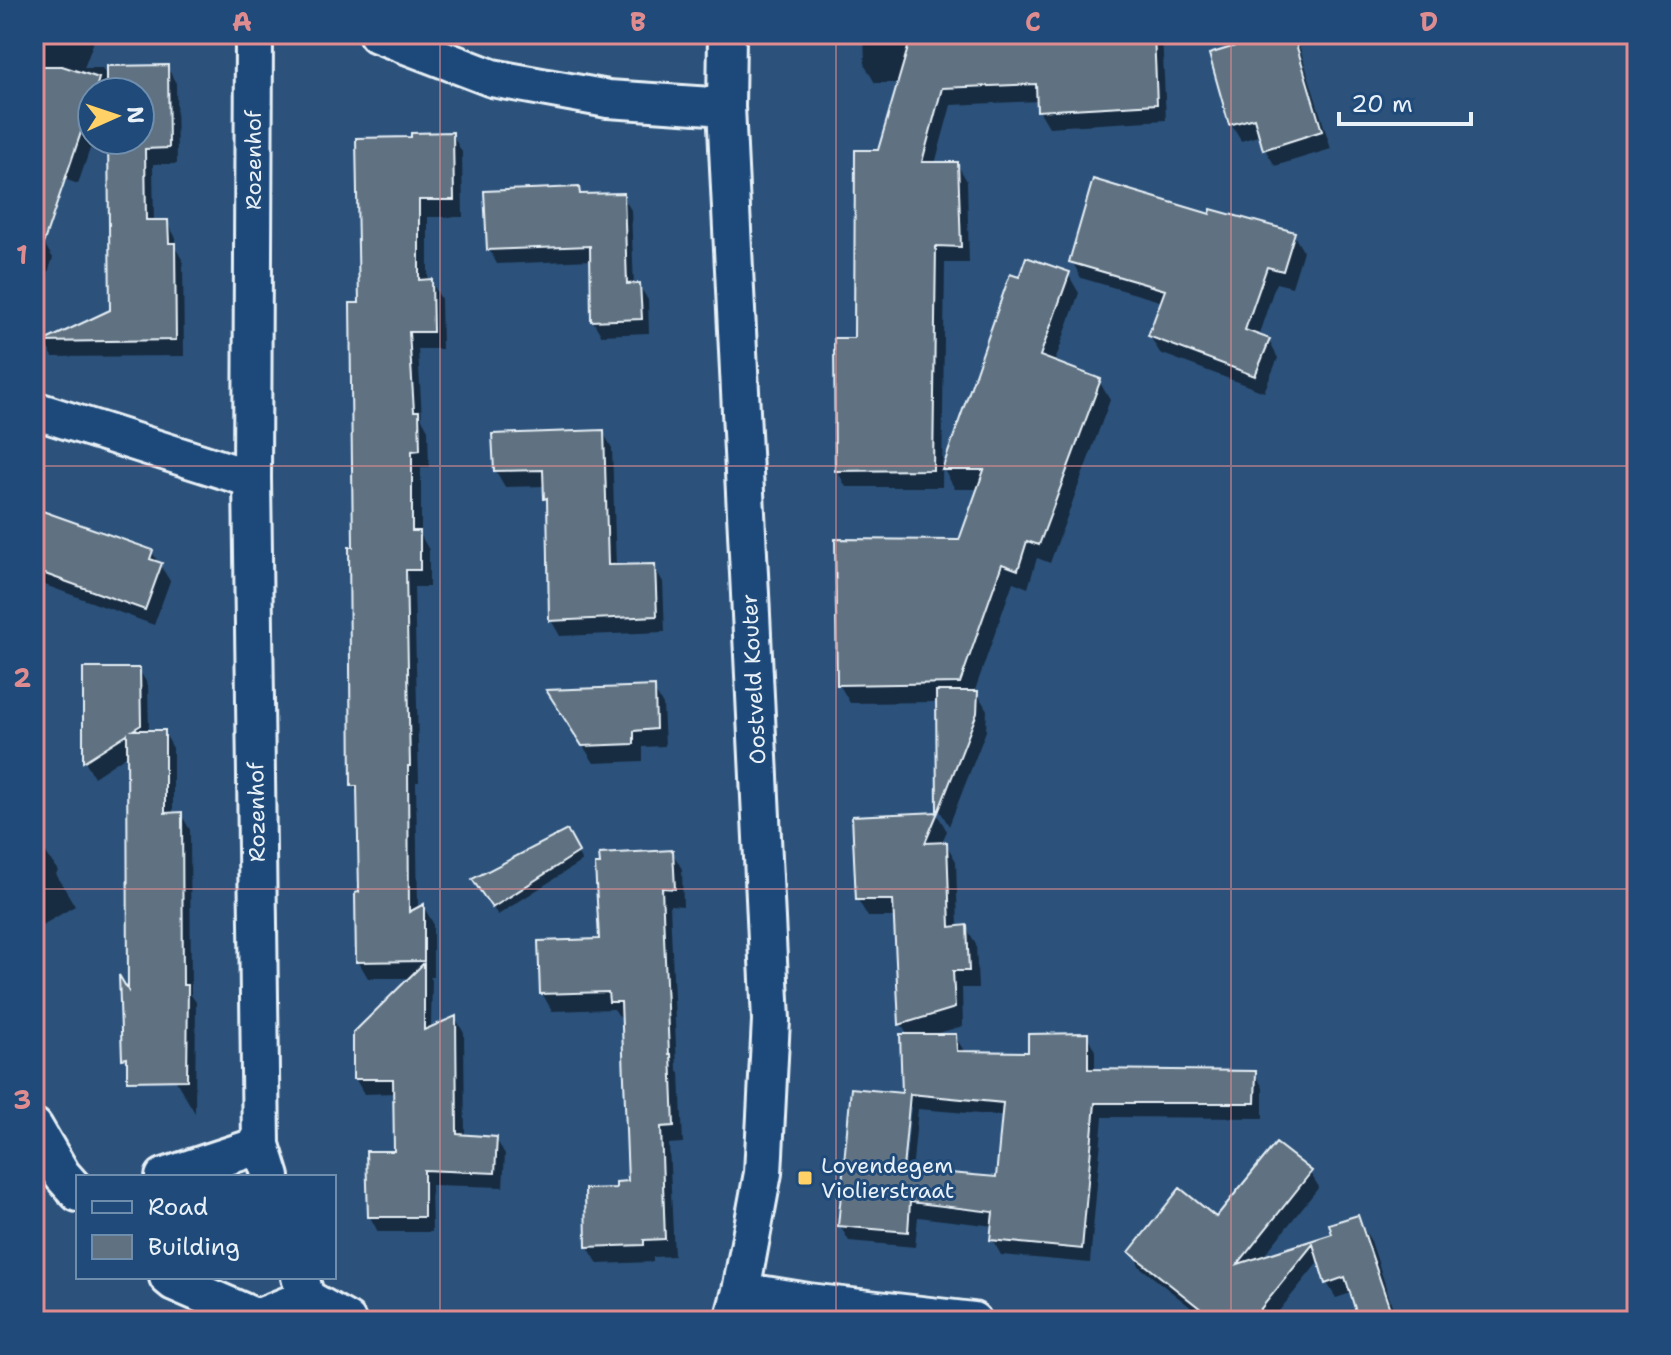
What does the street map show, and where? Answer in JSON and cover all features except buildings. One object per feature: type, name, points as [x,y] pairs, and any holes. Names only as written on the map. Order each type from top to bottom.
[{"type":"street","name":"Rozenhof","points":[[254,34],[252,479],[266,1161]]},
{"type":"street","points":[[377,34],[492,78],[608,99],[726,107]]},
{"type":"street","name":"Oostveld Kouter","points":[[727,34],[726,107],[771,1020],[763,1173],[737,1306]]},
{"type":"street","points":[[34,410],[252,479]]},
{"type":"street","points":[[34,1127],[62,1175],[76,1191]]},
{"type":"street","points":[[177,1175],[266,1161]]},
{"type":"street","points":[[170,1279],[257,1318],[303,1287],[347,1321]]},
{"type":"street","points":[[737,1306],[808,1302],[973,1321]]},
{"type":"place","name":"Lovendegem Violierstraat","points":[[805,1178]]}]
